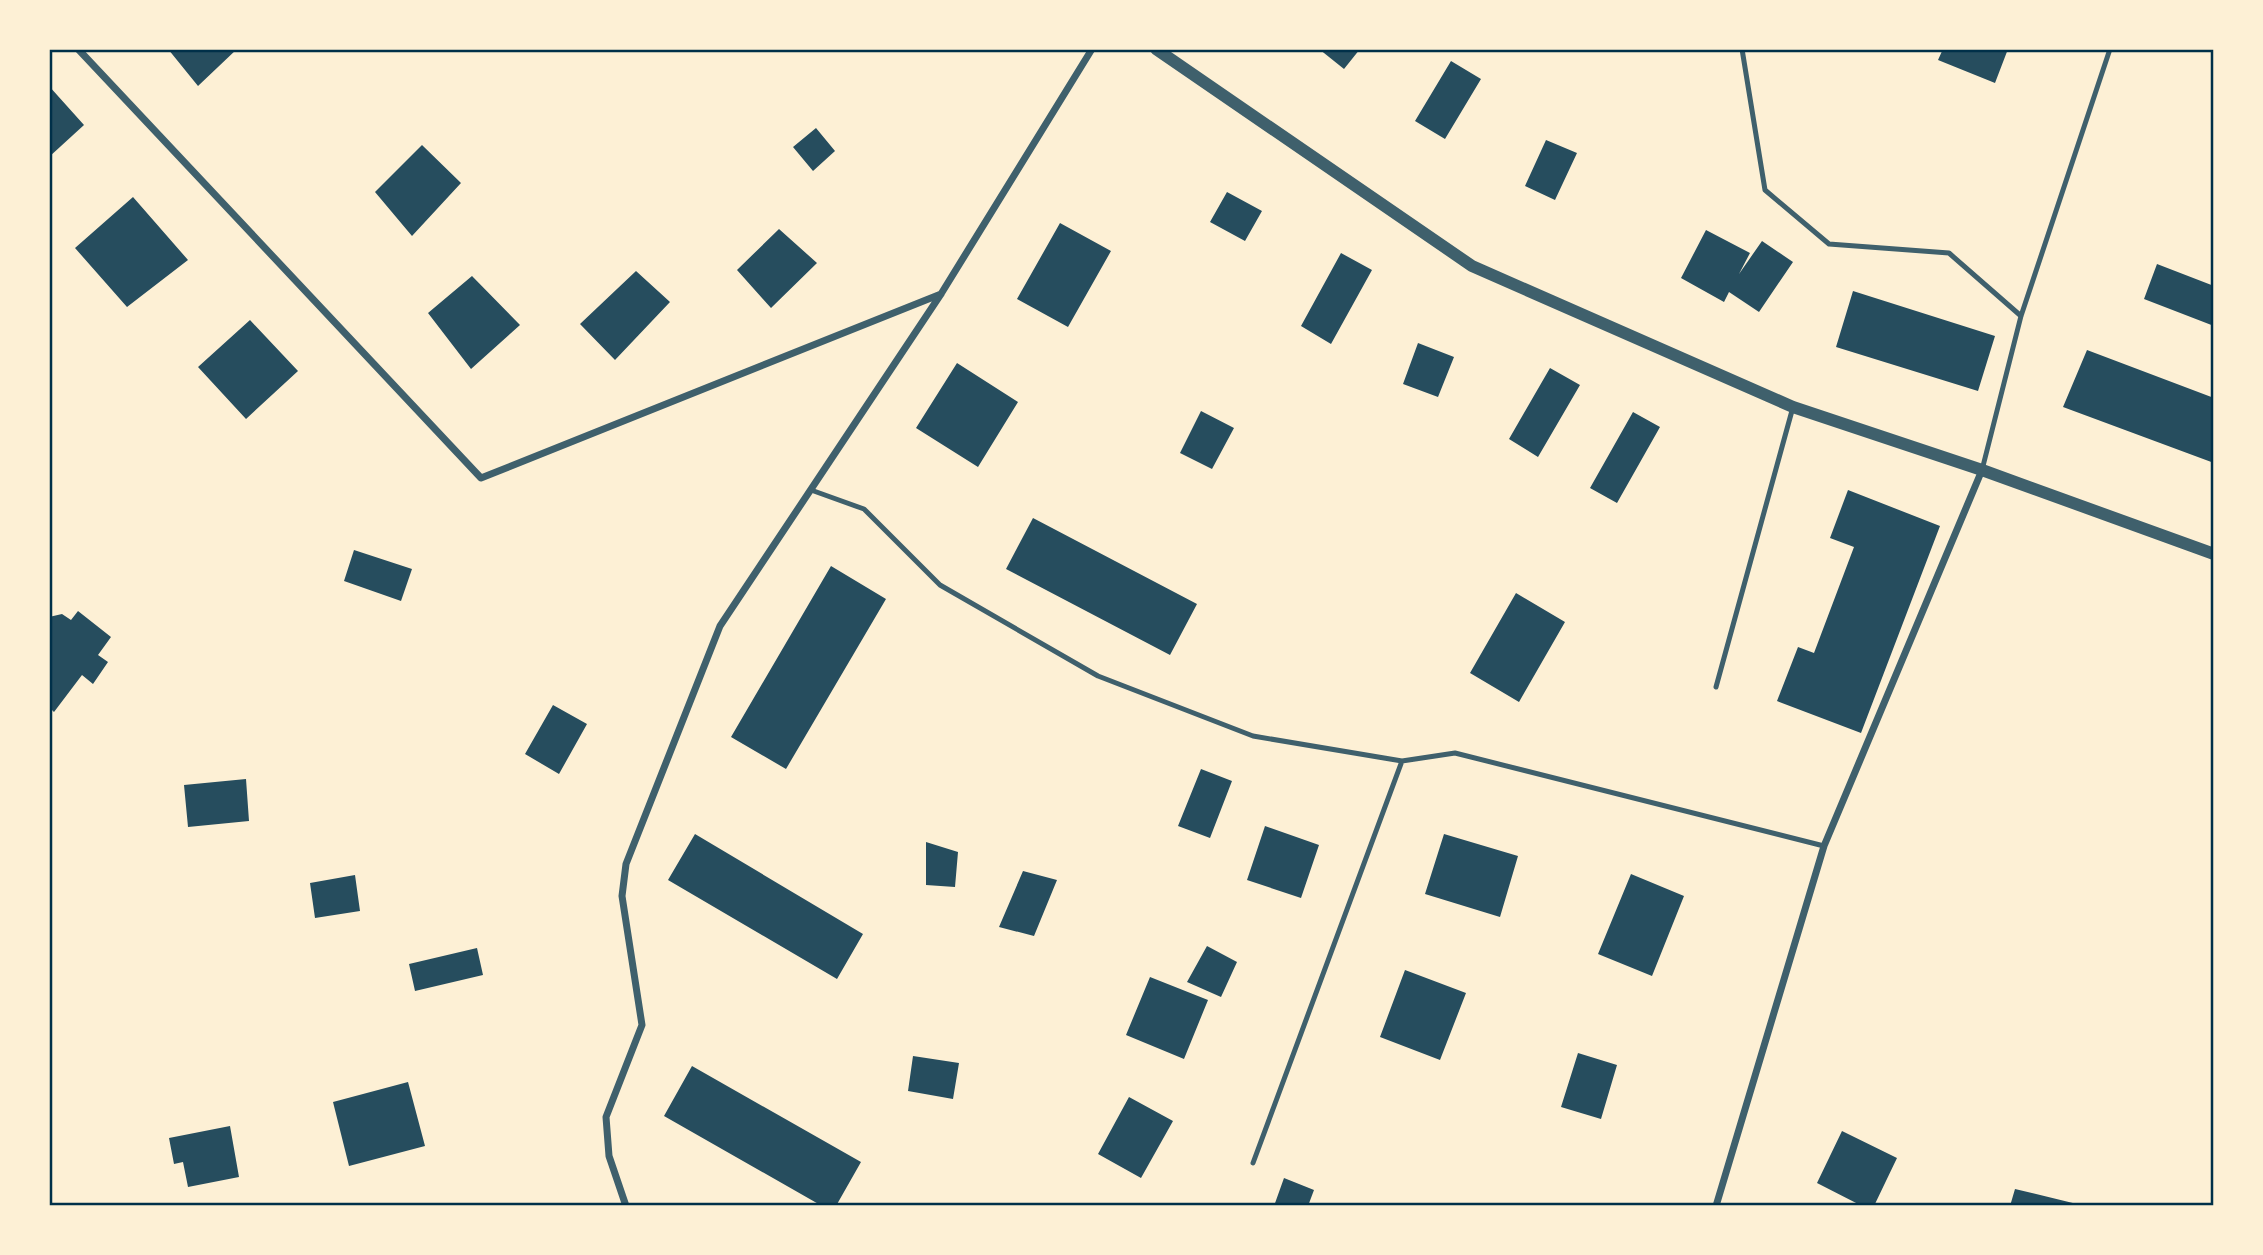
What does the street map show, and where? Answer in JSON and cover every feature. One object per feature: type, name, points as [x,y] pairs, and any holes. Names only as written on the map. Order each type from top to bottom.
[{"type":"street","points":[[78,49],[481,478],[941,294]]},
{"type":"street","points":[[626,1206],[609,1156],[606,1117],[642,1025],[622,896],[626,863],[720,626],[941,294],[1092,49]]},
{"type":"street","points":[[1156,49],[1472,266],[1793,407],[1982,470],[2214,554]]},
{"type":"street","points":[[1716,1206],[1824,846],[1982,470]]},
{"type":"lane","points":[[1742,49],[1765,190],[1829,244],[1949,253],[2021,316]]},
{"type":"lane","points":[[1982,470],[2021,316],[2110,49]]},
{"type":"lane","points":[[1716,687],[1793,407]]},
{"type":"lane","points":[[811,490],[864,509],[940,585],[1098,676],[1253,736],[1402,761],[1455,753],[1824,846]]},
{"type":"lane","points":[[1253,1163],[1402,761]]},
{"type":"building","points":[[168,49],[237,49],[198,86]]},
{"type":"building","points":[[1319,49],[1360,49],[1344,69]]},
{"type":"building","points":[[1943,49],[2008,49],[1995,83],[1938,60]]},
{"type":"building","points":[[1451,61],[1481,79],[1445,139],[1415,121]]},
{"type":"building","points":[[49,86],[84,125],[49,157]]},
{"type":"building","points":[[816,128],[835,151],[813,171],[793,147]]},
{"type":"building","points":[[1546,140],[1577,153],[1555,200],[1525,186]]},
{"type":"building","points":[[422,145],[461,183],[412,236],[375,192]]},
{"type":"building","points":[[1227,192],[1262,211],[1245,241],[1210,222]]},
{"type":"building","points":[[133,197],[188,260],[127,307],[75,248]]},
{"type":"building","points":[[1060,223],[1111,251],[1068,327],[1017,299]]},
{"type":"building","points":[[779,229],[817,263],[771,308],[737,270]]},
{"type":"building","points":[[1706,230],[1750,253],[1739,274],[1762,241],[1793,262],[1759,312],[1729,292],[1724,302],[1681,278]]},
{"type":"building","points":[[1341,253],[1372,270],[1331,344],[1301,326]]},
{"type":"building","points":[[2157,264],[2214,286],[2214,326],[2144,299]]},
{"type":"building","points":[[636,271],[670,302],[615,360],[580,324]]},
{"type":"building","points":[[472,276],[520,325],[471,369],[428,313]]},
{"type":"building","points":[[1853,291],[1995,336],[1978,391],[1836,347]]},
{"type":"building","points":[[250,320],[298,371],[246,419],[198,367]]},
{"type":"building","points":[[1418,343],[1454,357],[1438,397],[1403,384]]},
{"type":"building","points":[[2087,350],[2214,398],[2214,463],[2063,407]]},
{"type":"building","points":[[957,363],[1018,402],[978,467],[916,428]]},
{"type":"building","points":[[1550,368],[1580,385],[1538,457],[1509,439]]},
{"type":"building","points":[[1201,411],[1234,428],[1212,469],[1180,453]]},
{"type":"building","points":[[1633,412],[1660,427],[1617,503],[1590,488]]},
{"type":"building","points":[[1848,490],[1940,526],[1861,733],[1777,701],[1798,647],[1814,653],[1854,547],[1830,538]]},
{"type":"building","points":[[1033,518],[1197,604],[1170,655],[1006,569]]},
{"type":"building","points":[[354,550],[412,569],[401,601],[344,581]]},
{"type":"building","points":[[831,566],[886,599],[786,769],[731,737]]},
{"type":"building","points":[[1516,593],[1565,622],[1519,702],[1470,673]]},
{"type":"building","points":[[78,611],[111,637],[98,655],[108,662],[93,684],[82,675],[54,712],[49,707],[49,617],[62,614],[71,620]]},
{"type":"building","points":[[553,705],[587,724],[559,774],[525,754]]},
{"type":"building","points":[[1201,769],[1232,781],[1210,838],[1178,826]]},
{"type":"building","points":[[246,779],[249,821],[188,827],[184,785]]},
{"type":"building","points":[[1265,826],[1319,845],[1301,898],[1247,880]]},
{"type":"building","points":[[695,834],[863,934],[837,979],[668,880]]},
{"type":"building","points":[[1444,834],[1518,856],[1500,917],[1425,894]]},
{"type":"building","points":[[926,842],[958,852],[955,887],[926,885]]},
{"type":"building","points":[[1023,871],[1057,880],[1034,936],[999,927]]},
{"type":"building","points":[[1631,874],[1684,896],[1652,976],[1598,954]]},
{"type":"building","points":[[355,875],[360,911],[315,918],[310,883]]},
{"type":"building","points":[[1207,946],[1237,962],[1221,997],[1187,982]]},
{"type":"building","points":[[477,948],[483,975],[415,991],[409,964]]},
{"type":"building","points":[[1405,970],[1466,993],[1440,1060],[1380,1037]]},
{"type":"building","points":[[1150,977],[1208,1000],[1184,1059],[1126,1035]]},
{"type":"building","points":[[1578,1053],[1617,1065],[1601,1119],[1561,1107]]},
{"type":"building","points":[[913,1056],[959,1063],[953,1099],[908,1091]]},
{"type":"building","points":[[692,1066],[861,1162],[836,1206],[822,1206],[664,1116]]},
{"type":"building","points":[[408,1082],[425,1146],[349,1166],[333,1102]]},
{"type":"building","points":[[1129,1097],[1173,1121],[1141,1178],[1098,1154]]},
{"type":"building","points":[[230,1126],[239,1177],[188,1187],[183,1162],[174,1164],[169,1138]]},
{"type":"building","points":[[1842,1131],[1897,1158],[1874,1206],[1862,1206],[1817,1183]]},
{"type":"building","points":[[1284,1178],[1314,1190],[1308,1206],[1274,1206]]},
{"type":"building","points":[[2015,1189],[2081,1205],[2081,1206],[2010,1206]]}]
